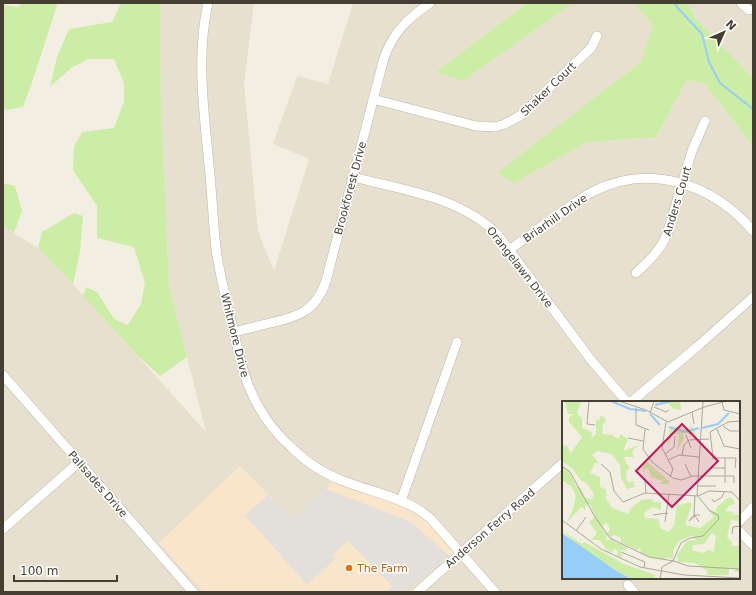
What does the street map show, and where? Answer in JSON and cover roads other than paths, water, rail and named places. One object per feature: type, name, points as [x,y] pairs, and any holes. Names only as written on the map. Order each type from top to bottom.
[{"type":"street","name":"Whitmore Drive","points":[[208,3],[203,36],[202,80],[216,250],[243,370],[258,406],[278,434],[291,448],[319,469],[333,477],[417,507],[425,512],[495,592]]},
{"type":"street","name":"Brookforest Drive","points":[[234,332],[291,318],[308,309],[319,297],[326,282],[384,58],[395,35],[412,16],[430,3]]},
{"type":"street","points":[[741,3],[748,10]]},
{"type":"street","name":"Shaker Court","points":[[373,99],[476,126],[495,127],[513,121],[526,111],[591,48],[597,36]]},
{"type":"street","name":"Anders Court","points":[[636,273],[652,259],[663,243],[692,151],[705,121]]},
{"type":"street","name":"Orangelawn Drive","points":[[353,177],[450,203],[479,217],[510,250],[591,360],[626,401]]},
{"type":"street","name":"Briarhill Drive","points":[[510,250],[578,200],[603,187],[634,179],[663,179],[682,183],[703,191],[725,204],[735,212],[753,231]]},
{"type":"street","points":[[632,401],[698,346],[753,297]]},
{"type":"street","points":[[401,501],[457,342]]},
{"type":"street","name":"Palisades Drive","points":[[3,375],[194,592]]},
{"type":"street","points":[[3,528],[79,462]]},
{"type":"street","name":"Anderson Ferry Road","points":[[417,592],[562,464]]},
{"type":"street","points":[[740,521],[753,507]]},
{"type":"street","points":[[740,532],[753,545]]},
{"type":"waterway","points":[[675,3],[676,6],[702,34],[709,62],[720,83],[753,109]]},
{"type":"place","name":"The Farm","points":[[349,568]]}]
